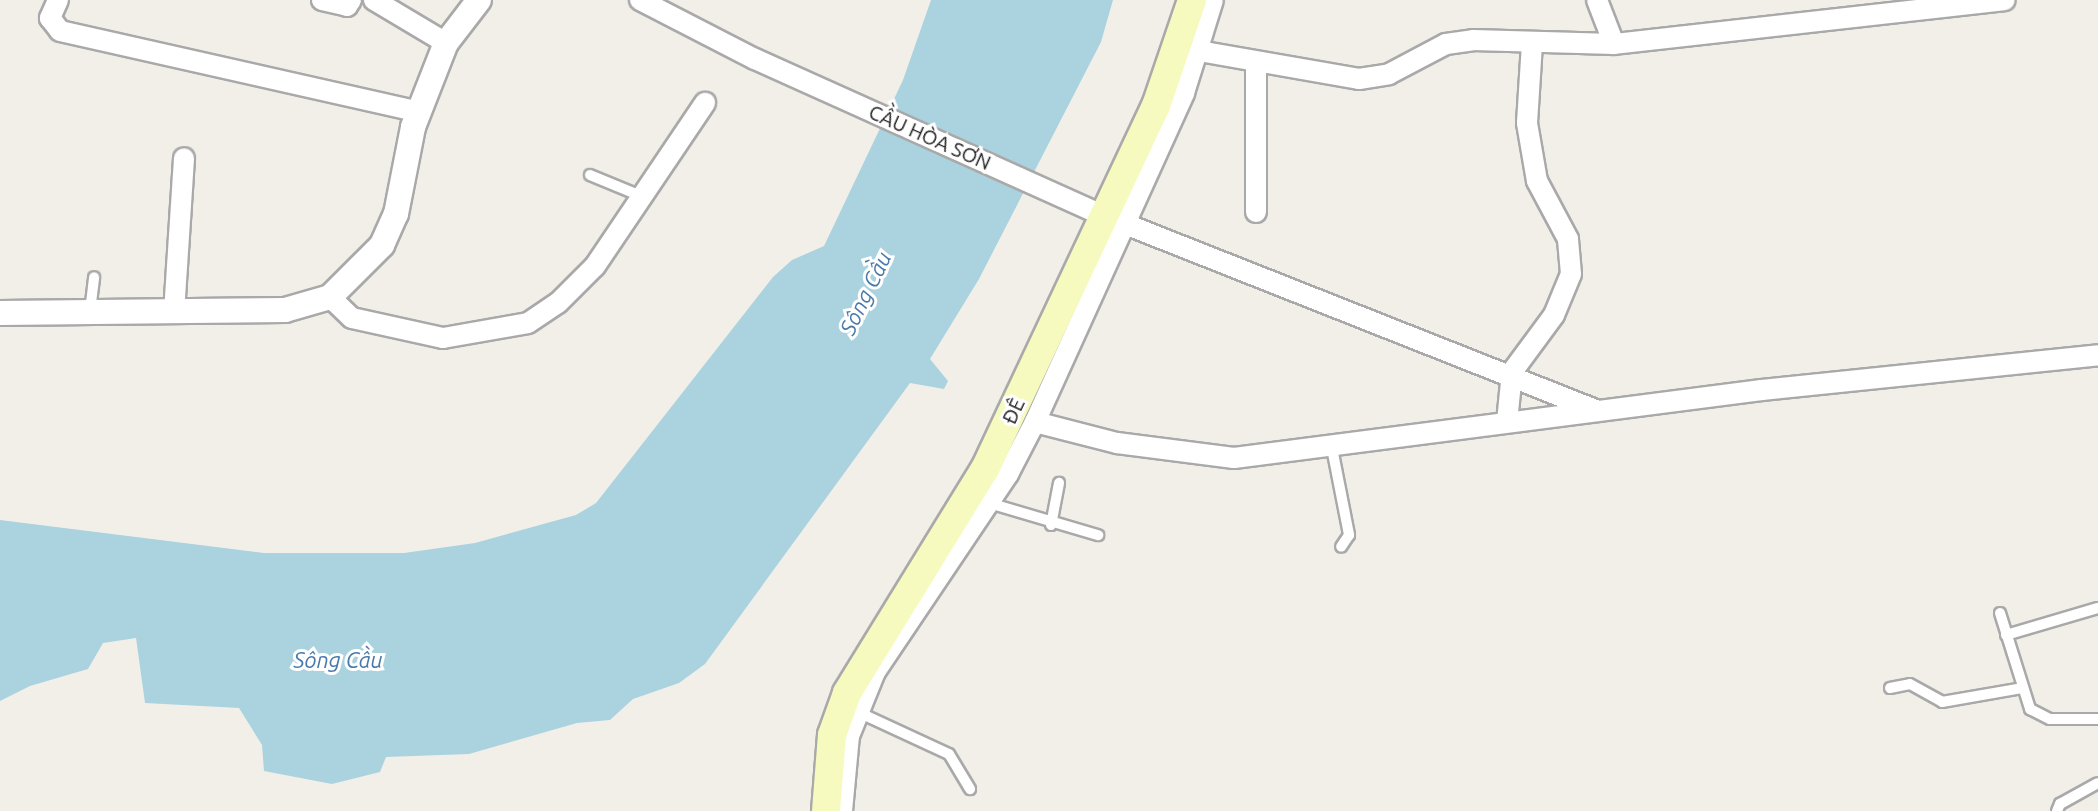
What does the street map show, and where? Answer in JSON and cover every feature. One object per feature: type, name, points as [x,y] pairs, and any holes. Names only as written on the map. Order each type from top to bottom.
[{"type":"main road","name":"ĐÊ","points":[[826,811],[832,735],[847,693],[985,469],[1115,219],[1192,0]]},
{"type":"street","points":[[58,0],[50,18],[60,31],[419,112]]},
{"type":"street","points":[[322,0],[347,6],[351,0]]},
{"type":"street","points":[[374,0],[446,43]]},
{"type":"street","points":[[0,313],[285,310],[330,297],[382,245],[396,214],[419,112],[446,43],[479,0]]},
{"type":"street","name":"CẦU HÒA SƠN","points":[[640,0],[755,59],[1115,219],[1512,372],[1598,411]]},
{"type":"street","points":[[842,811],[843,762],[858,712],[891,644],[989,503],[1035,422],[1115,219],[1199,51],[1213,0]]},
{"type":"street","points":[[1597,0],[1614,44]]},
{"type":"street","points":[[1199,51],[1359,79],[1389,74],[1446,44],[1473,40],[1614,44],[2005,0]]},
{"type":"street","points":[[1507,422],[1512,372],[1554,315],[1571,274],[1568,239],[1537,181],[1527,123],[1532,44]]},
{"type":"street","points":[[1256,63],[1256,212]]},
{"type":"street","points":[[330,297],[352,318],[443,338],[528,323],[558,303],[595,266],[705,103]]},
{"type":"street","points":[[174,313],[184,158]]},
{"type":"street","points":[[1035,422],[1117,443],[1234,458],[1332,448],[1598,411],[2098,355]]},
{"type":"lane","points":[[590,175],[641,196]]},
{"type":"lane","points":[[90,313],[94,277]]},
{"type":"lane","points":[[1332,448],[1349,535],[1341,547]]},
{"type":"lane","points":[[1051,525],[1059,483]]},
{"type":"lane","points":[[989,503],[1051,525],[1098,535]]},
{"type":"lane","points":[[2006,635],[2098,608]]},
{"type":"lane","points":[[2000,613],[2022,688],[2039,716],[2098,719]]},
{"type":"lane","points":[[1890,688],[1910,684],[1942,702],[2022,688]]},
{"type":"lane","points":[[858,712],[949,754],[970,789]]},
{"type":"lane","points":[[2057,811],[2065,800],[2098,783]]},
{"type":"water","name":"Sông Cầu","points":[[931,0],[1113,0],[1101,42],[979,279],[930,359],[948,381],[944,389],[910,383],[705,664],[679,683],[633,699],[610,720],[577,723],[469,754],[386,757],[380,772],[332,784],[264,771],[262,745],[239,708],[145,703],[136,638],[103,643],[88,669],[30,686],[0,701],[0,520],[264,553],[404,553],[475,543],[576,515],[596,503],[773,277],[792,260],[824,246],[903,80]]}]
